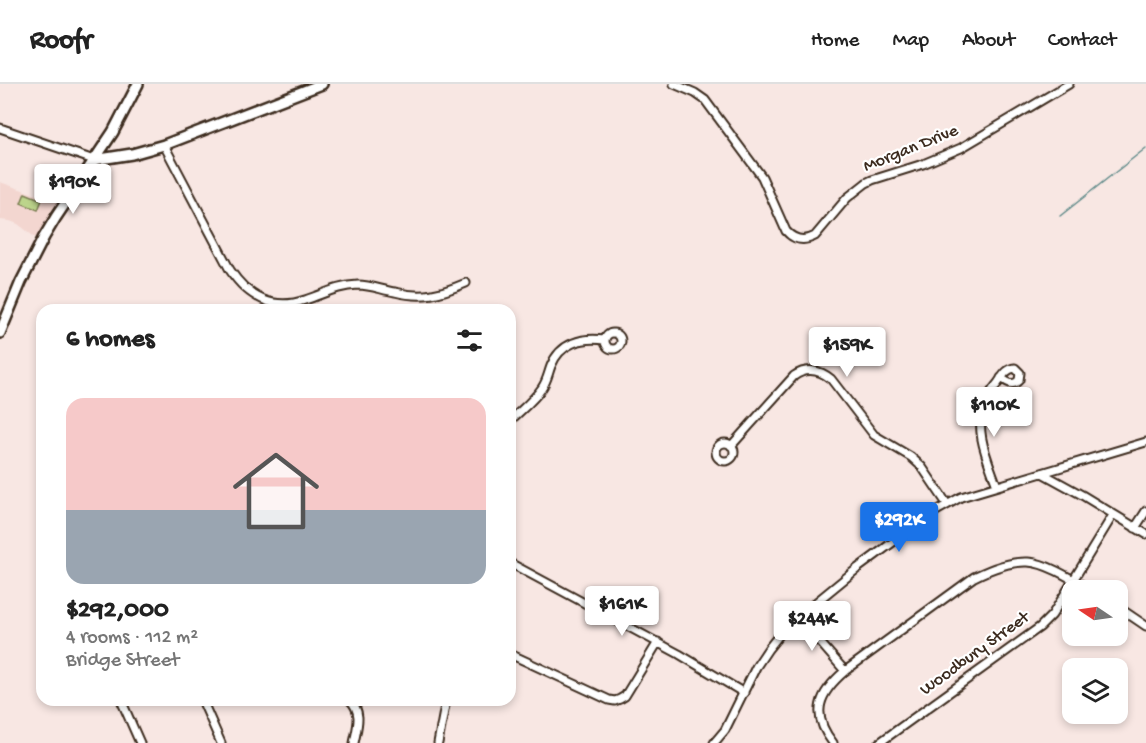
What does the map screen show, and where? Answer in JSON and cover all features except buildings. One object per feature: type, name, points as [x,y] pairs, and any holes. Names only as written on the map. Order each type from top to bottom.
[{"type":"main road","points":[[0,333],[32,260],[56,217],[107,141],[138,84]]},
{"type":"main road","points":[[94,160],[141,152],[168,144],[322,84]]},
{"type":"main road","points":[[107,141],[118,156]]},
{"type":"street","name":"Morgan Drive","points":[[674,84],[705,100],[762,177],[783,228],[791,236],[801,240],[815,236],[846,198],[866,183],[942,157],[1068,84]]},
{"type":"street","points":[[0,128],[94,160]]},
{"type":"street","points":[[168,144],[230,270],[244,288],[258,298],[280,304],[291,304],[303,302],[339,287],[362,285],[412,296],[429,296],[466,282]]},
{"type":"street","points":[[516,415],[538,393],[556,356],[566,346],[582,340],[604,340]]},
{"type":"street","points":[[731,446],[794,376],[805,370],[822,372],[831,379],[874,435],[916,461],[946,504]]},
{"type":"street","points":[[997,486],[982,442],[980,425],[984,404],[1001,378]]},
{"type":"street","points":[[715,743],[729,724],[756,667],[780,634],[858,568],[946,504],[961,497],[1146,442]]},
{"type":"street","points":[[1042,473],[1146,534]]},
{"type":"street","points":[[1135,528],[1146,511]]},
{"type":"street","name":"Woodbury Street","points":[[1073,580],[1113,515]]},
{"type":"street","points":[[833,743],[821,720],[821,703],[827,689],[845,671],[974,578],[1006,565],[1028,562],[1073,580]]},
{"type":"street","points":[[516,566],[658,642],[744,693]]},
{"type":"street","name":"Woodbury Street","points":[[879,743],[1040,627],[1052,615],[1062,598]]},
{"type":"street","points":[[1128,614],[1146,626]]},
{"type":"street","points":[[798,617],[845,671]]},
{"type":"street","points":[[516,657],[615,701],[628,691],[658,642]]},
{"type":"street","points":[[124,706],[140,743]]},
{"type":"street","points":[[205,706],[221,743]]},
{"type":"street","points":[[354,743],[358,718],[355,706]]},
{"type":"street","points":[[438,743],[445,706]]},
{"type":"shaded area","points":[[0,182],[60,203],[37,239],[18,224],[0,220]]},
{"type":"green space","points":[[25,193],[42,200],[38,210],[21,203]]},
{"type":"waterway","points":[[1060,216],[1146,148]]}]
